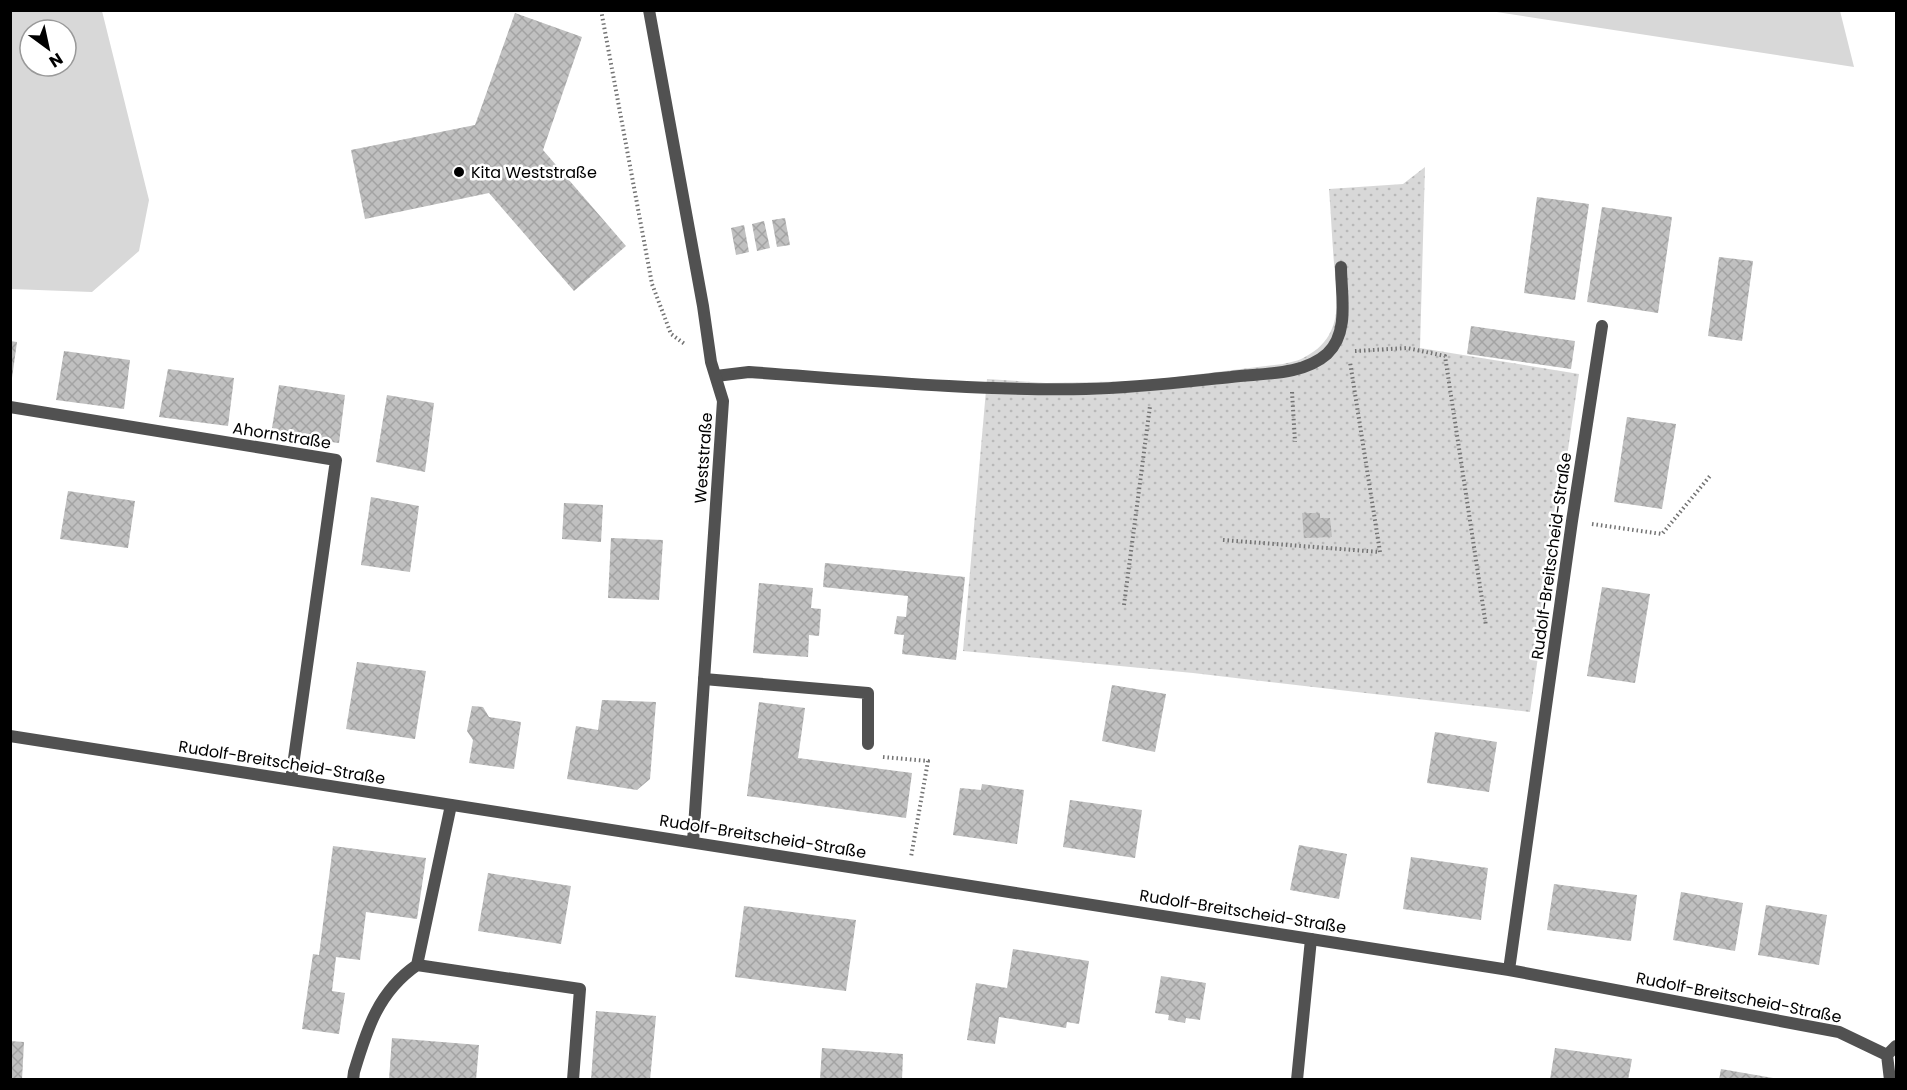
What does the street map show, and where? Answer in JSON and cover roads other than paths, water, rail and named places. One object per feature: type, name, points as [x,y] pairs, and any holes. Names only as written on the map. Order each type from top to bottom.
[{"type":"street","name":"Weststraße","points":[[649,10],[692,238],[711,362],[723,401],[693,842]]},
{"type":"street","points":[[716,376],[749,372],[988,387],[1075,389],[1153,385],[1298,369],[1317,361],[1334,346],[1339,337],[1342,316],[1341,267]]},
{"type":"street","name":"Rudolf-Breitscheid-Straße","points":[[1509,970],[1572,521],[1602,326]]},
{"type":"street","name":"Ahornstraße","points":[[10,407],[336,460],[291,780]]},
{"type":"street","points":[[704,679],[868,693],[868,744]]},
{"type":"street","name":"Rudolf-Breitscheid-Straße","points":[[10,736],[1509,970],[1839,1032],[1892,1050]]},
{"type":"street","points":[[353,1080],[369,1025],[379,1006],[403,975],[417,965],[451,805]]},
{"type":"street","points":[[1298,1080],[1311,939]]},
{"type":"street","points":[[417,965],[580,989],[573,1080]]},
{"type":"street","points":[[1890,1080],[1892,1050]]},
{"type":"place","name":"Kita Weststraße","points":[[459,172]]}]
